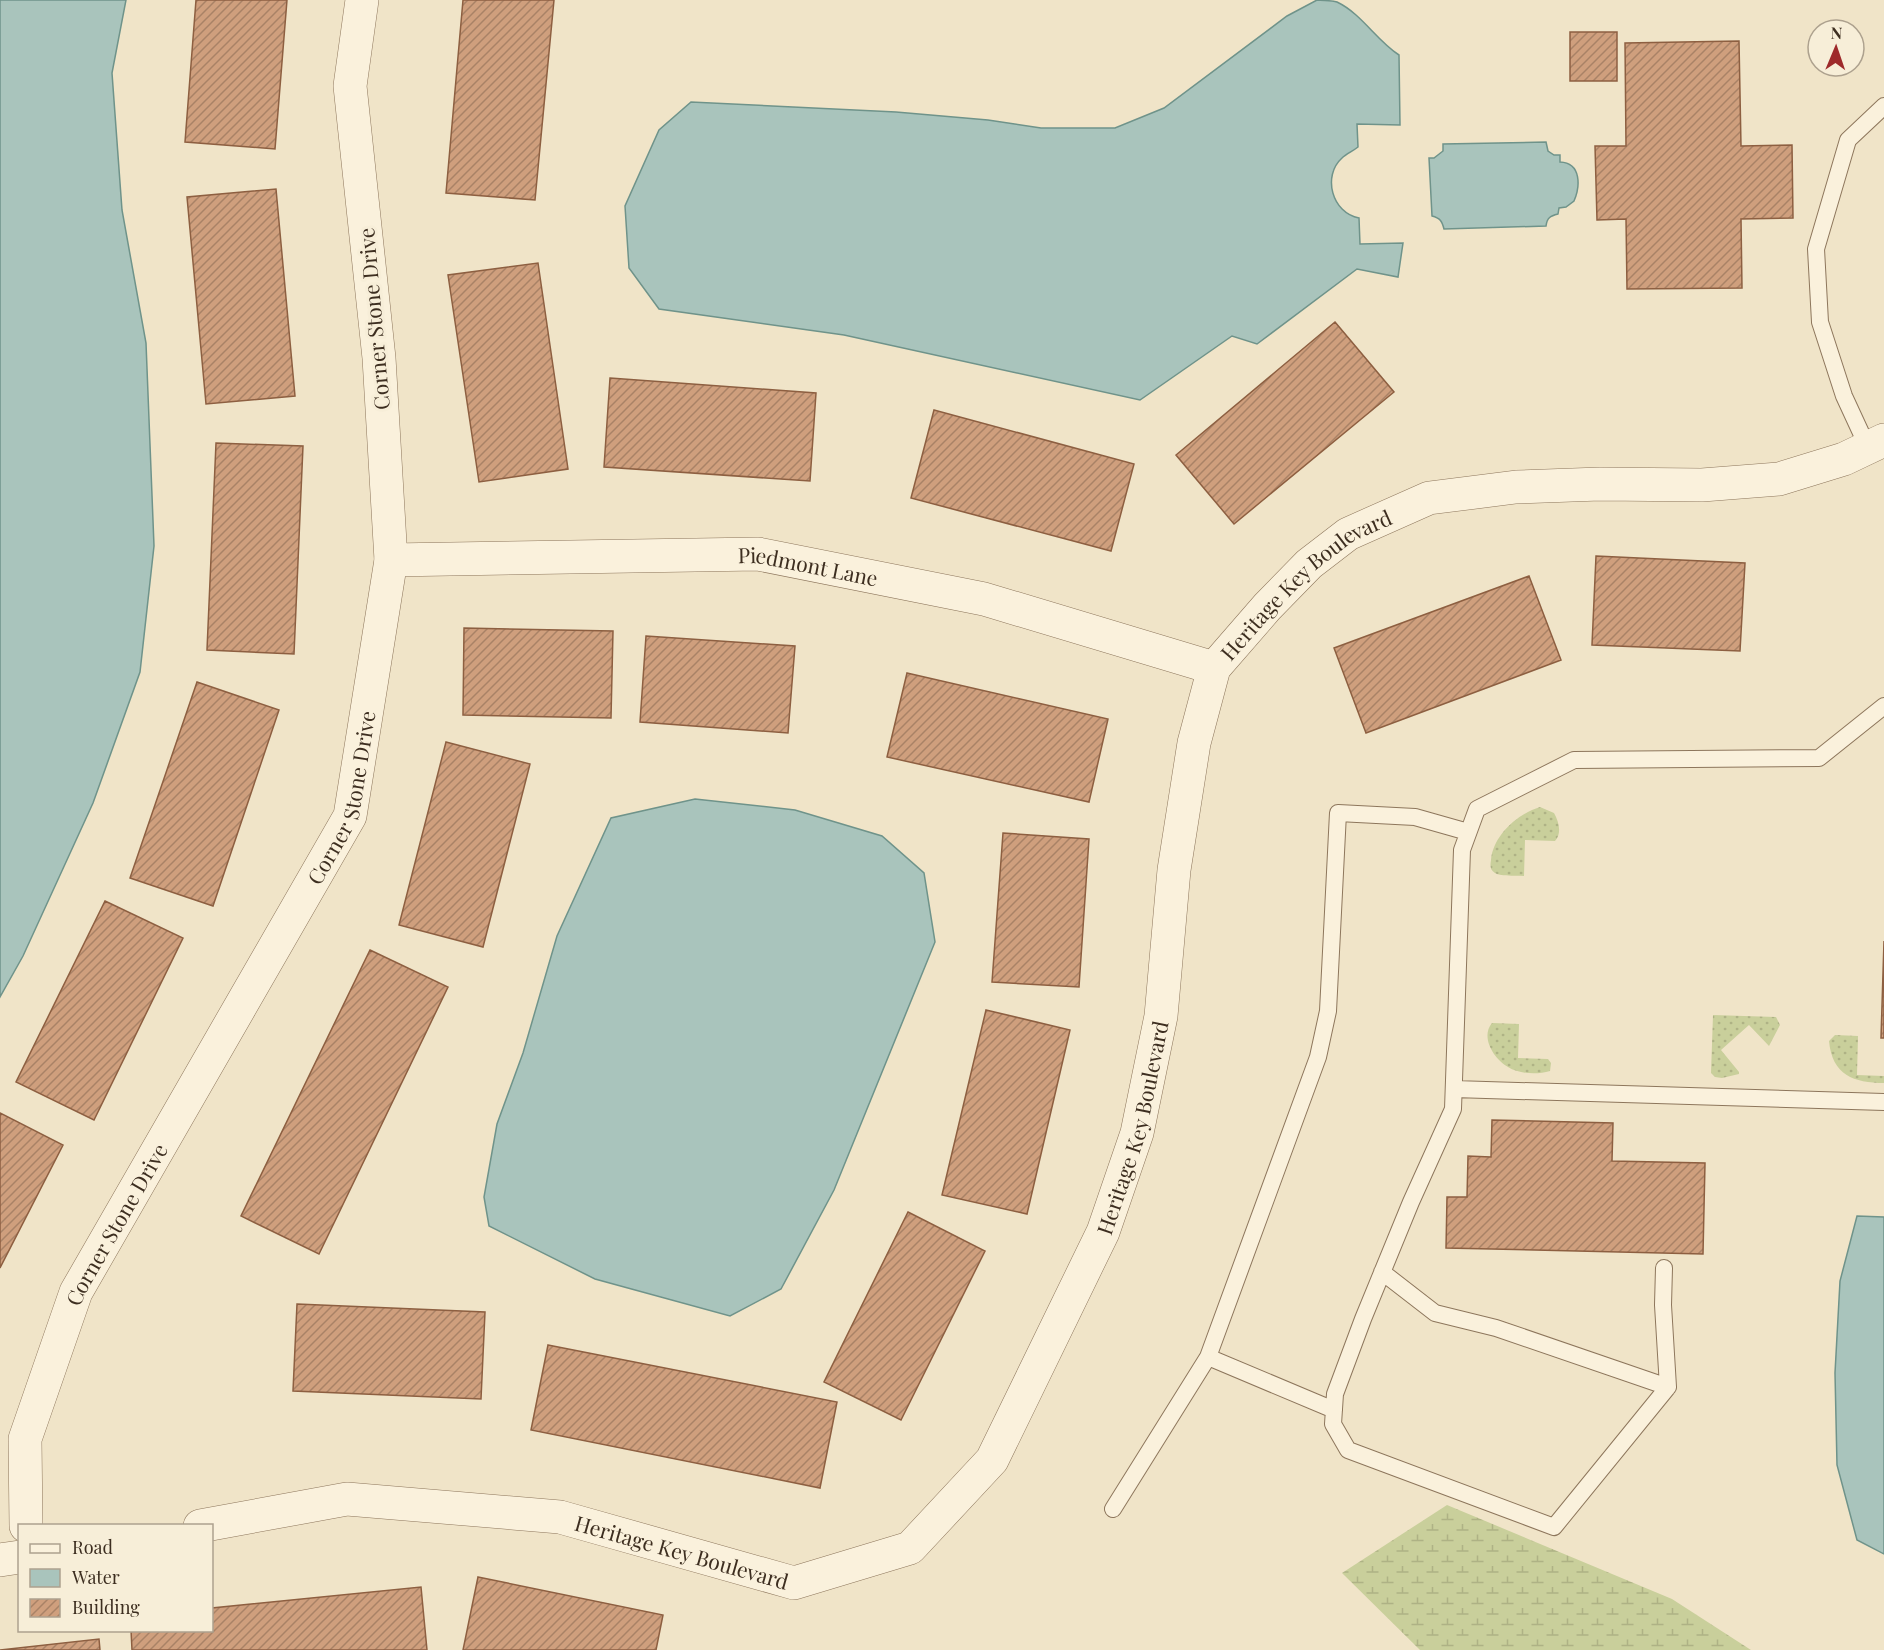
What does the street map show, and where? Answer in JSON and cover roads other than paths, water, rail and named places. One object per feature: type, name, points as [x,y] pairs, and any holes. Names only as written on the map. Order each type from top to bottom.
[{"type":"street","name":"Corner Stone Drive","points":[[26,1524],[25,1439],[76,1292],[350,816],[391,560],[379,358],[350,86],[362,0]]},
{"type":"street","name":"Heritage Key Boulevard","points":[[211,1524],[347,1499],[560,1517],[794,1583],[910,1548],[992,1460],[1103,1232],[1137,1134],[1161,1016],[1174,870],[1194,743],[1214,668],[1267,607],[1309,564],[1348,534],[1429,498],[1516,487],[1600,484],[1702,485],[1779,479],[1844,459],[1876,444]]},
{"type":"street","name":"Piedmont Lane","points":[[391,560],[758,554],[984,599],[1214,668]]},
{"type":"street","points":[[0,1560],[18,1557]]},
{"type":"lane","points":[[1876,444],[1844,396],[1820,322],[1816,249],[1848,140],[1884,106]]},
{"type":"lane","points":[[1664,1268],[1663,1305],[1668,1387],[1554,1527],[1348,1450],[1333,1424],[1335,1394],[1382,1272],[1453,1108],[1462,850],[1477,809],[1574,760],[1819,758],[1884,706]]},
{"type":"lane","points":[[1113,1509],[1208,1357],[1318,1057],[1328,1011],[1338,813],[1415,817],[1468,832]]},
{"type":"lane","points":[[1454,1089],[1884,1102]]},
{"type":"lane","points":[[1382,1272],[1434,1313],[1496,1328],[1668,1387]]},
{"type":"lane","points":[[1208,1357],[1334,1410]]},
{"type":"water","points":[[0,0],[126,0],[112,73],[122,210],[146,343],[154,546],[140,672],[93,803],[23,956],[0,997]]},
{"type":"water","points":[[1317,0],[1335,1],[1346,7],[1399,55],[1400,125],[1357,124],[1358,147],[1336,166],[1331,184],[1336,202],[1350,215],[1359,218],[1360,244],[1403,243],[1398,277],[1357,269],[1257,344],[1232,336],[1140,400],[844,335],[659,309],[629,268],[625,206],[659,130],[691,102],[896,112],[988,120],[1041,128],[1115,128],[1164,108],[1287,16]]},
{"type":"water","points":[[1546,142],[1548,151],[1554,155],[1560,155],[1560,162],[1567,163],[1576,171],[1578,183],[1574,201],[1566,207],[1559,208],[1558,214],[1549,218],[1546,226],[1444,229],[1440,220],[1432,216],[1429,158],[1434,158],[1443,151],[1443,144]]},
{"type":"water","points":[[695,799],[795,810],[882,836],[924,873],[935,942],[834,1190],[781,1289],[730,1316],[595,1279],[489,1226],[484,1197],[497,1124],[523,1053],[557,936],[611,818]]},
{"type":"water","points":[[1857,1216],[1884,1217],[1884,1554],[1857,1540],[1837,1465],[1835,1373],[1840,1281]]}]
